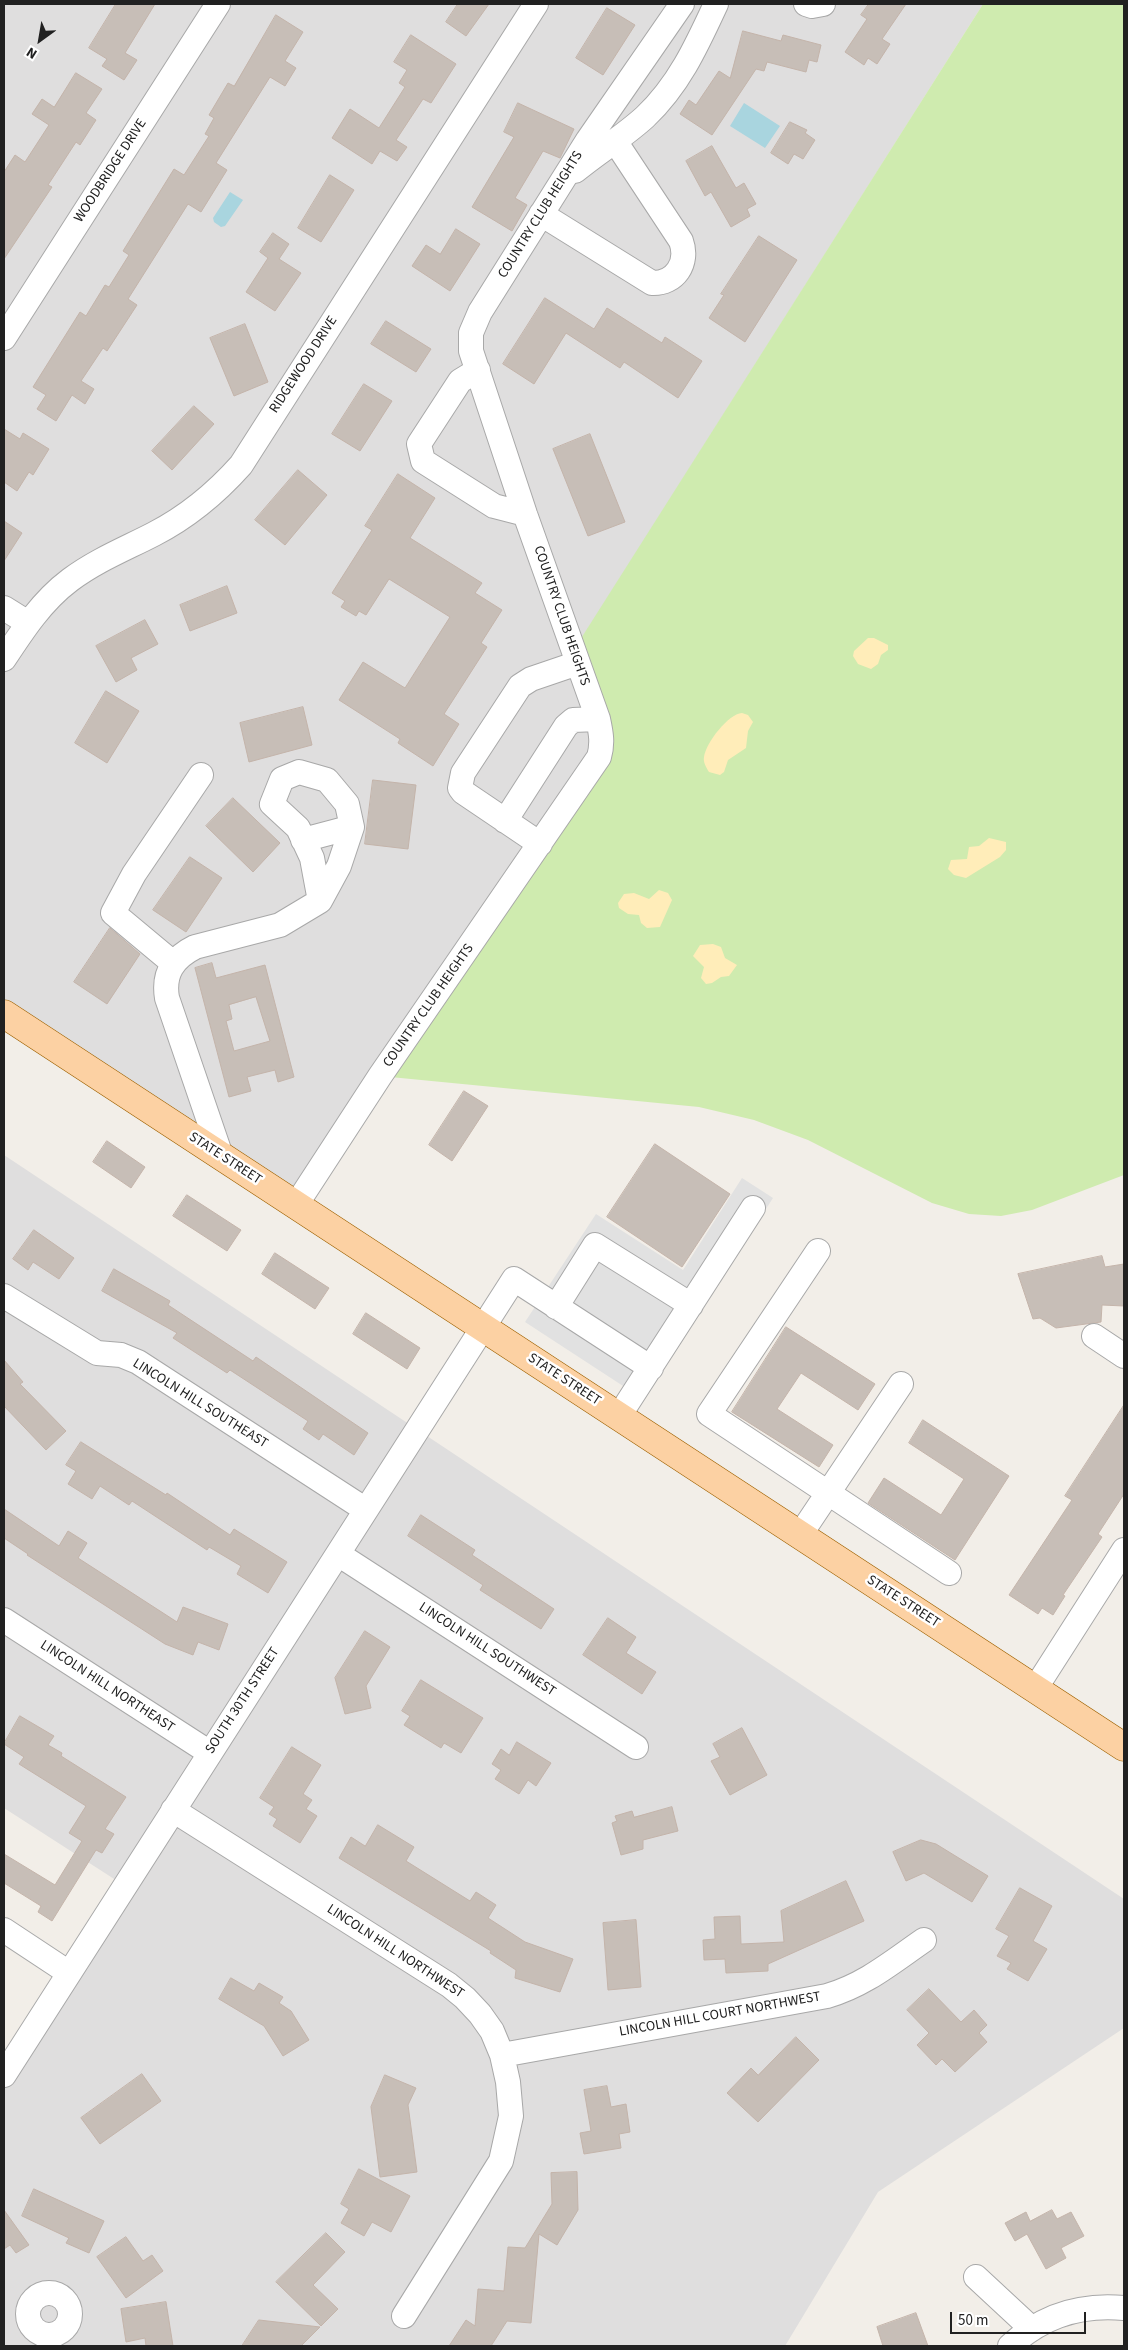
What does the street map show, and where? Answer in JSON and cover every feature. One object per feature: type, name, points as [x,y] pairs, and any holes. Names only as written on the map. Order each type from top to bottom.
[{"type":"main road","name":"STATE STREET","points":[[4,1014],[1124,1747]]},
{"type":"street","name":"WOODBRIDGE DRIVE","points":[[4,338],[218,4]]},
{"type":"street","name":"RIDGEWOOD DRIVE","points":[[4,659],[28,623],[48,599],[69,581],[113,552],[154,534],[177,521],[203,502],[240,465],[536,4]]},
{"type":"street","name":"COUNTRY CLUB HEIGHTS","points":[[296,1205],[380,1076],[599,757],[602,739],[598,719],[525,514],[470,342],[474,322],[588,140],[682,4]]},
{"type":"street","points":[[615,141],[681,241],[684,258],[670,280],[652,283],[548,205],[574,172],[644,118],[677,81],[716,4]]},
{"type":"street","points":[[806,4],[812,6],[823,4]]},
{"type":"street","points":[[478,370],[460,381],[419,444],[423,461],[494,506],[525,514]]},
{"type":"street","points":[[4,608],[28,623]]},
{"type":"street","points":[[540,844],[463,792],[460,788],[463,773],[520,686],[531,679],[578,663]]},
{"type":"street","points":[[505,821],[566,726],[573,720],[598,719]]},
{"type":"street","points":[[220,1156],[167,998],[167,977],[173,963],[186,951],[280,925],[320,901],[339,866],[352,827],[347,804],[327,780],[299,772],[282,779],[272,804],[298,828],[312,858],[320,901]]},
{"type":"street","points":[[173,963],[113,913],[134,874],[201,774]]},
{"type":"street","points":[[303,840],[352,827]]},
{"type":"street","points":[[619,1416],[753,1208]]},
{"type":"street","points":[[651,1368],[556,1307],[595,1245],[691,1305]]},
{"type":"street","points":[[818,1251],[709,1414],[949,1573]]},
{"type":"street","name":"SOUTH 30TH STREET","points":[[4,2075],[514,1279],[556,1307]]},
{"type":"street","name":"LINCOLN HILL SOUTHEAST","points":[[4,1296],[97,1353],[120,1355],[138,1362],[366,1510]]},
{"type":"street","points":[[1094,1336],[1124,1356]]},
{"type":"street","points":[[800,1535],[901,1384]]},
{"type":"street","points":[[1036,1689],[1124,1550]]},
{"type":"street","name":"LINCOLN HILL SOUTHWEST","points":[[338,1554],[636,1747]]},
{"type":"street","name":"LINCOLN HILL NORTHEAST","points":[[4,1620],[210,1754]]},
{"type":"street","name":"LINCOLN HILL NORTHWEST","points":[[173,1810],[449,1985],[466,1998],[492,2031],[502,2055],[508,2082],[511,2116],[501,2161],[404,2316]]},
{"type":"street","points":[[4,1930],[69,1973]]},
{"type":"street","name":"LINCOLN HILL COURT NORTHWEST","points":[[502,2055],[827,1996],[849,1989],[924,1940]]},
{"type":"street","points":[[976,2277],[1032,2329]]},
{"type":"street","points":[[1010,2346],[1032,2329],[1061,2314],[1079,2309],[1098,2307],[1124,2308]]},
{"type":"shaded area","points":[[4,4],[983,4],[574,651],[602,739],[296,1205],[4,1014]]},
{"type":"shaded area","points":[[4,1155],[1124,1899],[1124,2028],[878,2192],[785,2346],[4,2346],[4,2075],[125,1886],[4,1808]]},
{"type":"shaded area","points":[[742,1178],[773,1198],[643,1399],[525,1322],[596,1214],[683,1270]]},
{"type":"green space","points":[[983,4],[1124,4],[1124,1175],[1032,1210],[1001,1216],[969,1214],[932,1203],[808,1140],[754,1120],[699,1107],[380,1076],[599,757],[573,651]]},
{"type":"sand","points":[[868,638],[874,638],[888,645],[888,650],[881,655],[878,664],[871,669],[858,664],[853,656],[854,651]]},
{"type":"sand","points":[[742,713],[748,715],[753,722],[748,731],[746,748],[728,760],[724,772],[720,775],[709,772],[704,759],[709,744],[718,730],[730,718]]},
{"type":"sand","points":[[989,838],[1006,842],[1006,850],[1000,857],[966,878],[954,875],[948,869],[951,860],[967,859],[969,847],[979,846]]},
{"type":"sand","points":[[659,890],[668,893],[672,900],[660,927],[647,928],[641,923],[639,915],[628,914],[619,908],[618,903],[624,894],[634,893],[649,899]]},
{"type":"sand","points":[[713,944],[721,947],[725,958],[737,965],[729,976],[721,977],[712,983],[706,984],[701,978],[704,967],[693,956],[700,945]]},
{"type":"water","points":[[744,103],[780,126],[765,148],[730,126]]},
{"type":"water","points":[[230,192],[243,200],[225,226],[221,227],[214,222],[213,218]]},
{"type":"building","points":[[116,4],[155,4],[125,53],[137,60],[124,80],[102,66],[107,59],[89,48]]},
{"type":"building","points":[[458,4],[489,4],[466,36],[446,22]]},
{"type":"building","points":[[869,4],[906,4],[882,39],[890,44],[877,64],[868,58],[864,65],[845,52],[867,19],[861,15]]},
{"type":"building","points":[[607,8],[635,25],[603,75],[576,58]]},
{"type":"building","points":[[276,15],[303,32],[285,61],[296,68],[285,86],[270,77],[216,163],[227,170],[201,212],[188,204],[128,299],[137,305],[107,351],[103,348],[81,381],[94,389],[85,404],[72,395],[56,421],[37,409],[46,395],[33,387],[80,312],[86,316],[105,285],[109,287],[129,255],[123,251],[174,169],[184,175],[209,136],[205,134],[214,118],[209,115],[228,83],[234,86]]},
{"type":"building","points":[[743,31],[781,41],[783,35],[821,45],[817,62],[809,60],[806,72],[767,62],[764,71],[756,69],[712,135],[680,114],[689,100],[696,105],[719,71],[730,78]]},
{"type":"building","points":[[411,35],[456,64],[431,103],[423,99],[396,140],[407,147],[397,161],[380,151],[372,164],[332,138],[350,109],[379,128],[405,87],[399,83],[407,70],[394,62]]},
{"type":"building","points":[[76,73],[102,89],[86,113],[96,120],[80,145],[76,142],[48,185],[52,187],[4,259],[4,172],[15,155],[25,162],[49,125],[32,114],[42,99],[54,107]]},
{"type":"building","points":[[518,103],[574,129],[560,158],[543,151],[515,198],[527,205],[512,231],[472,207],[514,137],[504,132]]},
{"type":"building","points":[[790,122],[807,130],[805,133],[815,140],[803,159],[794,154],[788,164],[771,153]]},
{"type":"building","points":[[712,146],[736,188],[744,183],[756,204],[747,209],[750,216],[731,227],[711,192],[705,196],[686,161]]},
{"type":"building","points":[[330,175],[354,190],[321,242],[298,228]]},
{"type":"building","points":[[456,229],[480,244],[450,291],[412,266],[426,245],[440,254]]},
{"type":"building","points":[[273,233],[289,244],[279,259],[301,273],[275,311],[246,292],[268,258],[260,252]]},
{"type":"building","points":[[759,236],[797,260],[745,342],[709,318],[724,295],[721,294]]},
{"type":"building","points":[[545,298],[594,329],[607,308],[662,343],[665,337],[702,361],[678,398],[624,362],[620,368],[566,333],[534,384],[503,364]]},
{"type":"building","points":[[386,321],[431,349],[416,372],[371,344]]},
{"type":"building","points":[[245,324],[268,382],[234,396],[210,338]]},
{"type":"building","points":[[364,384],[392,401],[360,451],[332,434]]},
{"type":"building","points":[[194,406],[214,424],[172,470],[152,451]]},
{"type":"building","points":[[4,429],[20,439],[23,433],[49,449],[33,475],[29,472],[17,491],[4,482]]},
{"type":"building","points":[[590,434],[625,522],[588,536],[553,449]]},
{"type":"building","points":[[298,470],[327,495],[285,545],[255,520]]},
{"type":"building","points":[[398,474],[435,498],[410,538],[482,583],[475,593],[502,610],[481,643],[487,647],[444,714],[459,724],[433,766],[398,743],[400,739],[339,700],[363,662],[405,688],[450,617],[389,579],[366,615],[359,611],[356,616],[341,607],[345,601],[332,593],[372,530],[365,526]]},
{"type":"building","points":[[4,521],[22,533],[4,561]]},
{"type":"building","points":[[227,586],[237,613],[190,631],[180,605]]},
{"type":"building","points":[[145,620],[158,644],[131,658],[137,670],[116,682],[96,646]]},
{"type":"building","points":[[106,691],[139,711],[107,763],[75,743]]},
{"type":"building","points":[[303,707],[312,745],[249,762],[240,723]]},
{"type":"building","points":[[373,780],[416,785],[408,849],[365,844]]},
{"type":"building","points":[[233,798],[280,843],[253,872],[206,826]]},
{"type":"building","points":[[190,857],[222,878],[186,932],[153,910]]},
{"type":"building","points":[[110,928],[140,954],[107,1004],[74,982]]},
{"type":"building","points":[[212,963],[216,978],[265,965],[294,1077],[278,1082],[275,1070],[247,1077],[251,1091],[229,1097],[195,968]],"holes":[[[256,997],[270,1041],[234,1051],[226,1021],[232,1019],[229,1005]]]},
{"type":"building","points":[[464,1091],[488,1106],[452,1161],[429,1145]]},
{"type":"building","points":[[107,1141],[145,1167],[131,1188],[93,1162]]},
{"type":"building","points":[[655,1144],[730,1194],[682,1267],[607,1217]]},
{"type":"building","points":[[187,1195],[241,1230],[227,1251],[173,1216]]},
{"type":"building","points":[[34,1230],[74,1258],[59,1279],[33,1262],[28,1270],[13,1259]]},
{"type":"building","points":[[275,1253],[329,1288],[315,1309],[262,1274]]},
{"type":"building","points":[[1102,1256],[1105,1267],[1124,1264],[1124,1306],[1102,1305],[1101,1322],[1056,1328],[1040,1318],[1033,1319],[1018,1274]]},
{"type":"building","points":[[114,1269],[170,1301],[168,1305],[253,1361],[256,1357],[368,1433],[354,1455],[323,1434],[319,1440],[303,1429],[308,1421],[230,1370],[227,1373],[173,1338],[177,1333],[102,1291]]},
{"type":"building","points":[[366,1313],[420,1348],[407,1369],[353,1334]]},
{"type":"building","points":[[786,1327],[875,1384],[858,1410],[801,1373],[777,1409],[833,1445],[819,1467],[732,1412]]},
{"type":"building","points":[[4,1360],[23,1382],[20,1384],[66,1431],[46,1450],[4,1406]]},
{"type":"building","points":[[1124,1405],[1124,1494],[1098,1534],[1102,1537],[1063,1595],[1065,1596],[1053,1615],[1042,1608],[1038,1614],[1009,1595],[1072,1500],[1065,1496]]},
{"type":"building","points":[[923,1420],[1009,1476],[955,1560],[868,1503],[884,1478],[941,1515],[964,1479],[909,1443]]},
{"type":"building","points":[[81,1442],[166,1495],[167,1493],[230,1535],[234,1529],[287,1562],[268,1593],[237,1574],[241,1566],[209,1547],[207,1550],[132,1501],[129,1505],[100,1486],[92,1499],[68,1484],[76,1471],[66,1465]]},
{"type":"building","points":[[4,1509],[59,1546],[68,1531],[87,1543],[78,1558],[177,1622],[183,1607],[228,1624],[219,1650],[198,1642],[193,1655],[165,1644],[27,1555],[4,1538]]},
{"type":"building","points":[[421,1515],[475,1550],[472,1555],[554,1609],[541,1629],[480,1590],[483,1585],[408,1536]]},
{"type":"building","points":[[608,1618],[636,1637],[626,1653],[656,1672],[642,1694],[583,1655]]},
{"type":"building","points":[[365,1631],[390,1647],[366,1686],[371,1708],[345,1714],[335,1678]]},
{"type":"building","points":[[421,1680],[483,1718],[461,1753],[444,1743],[441,1748],[404,1725],[410,1716],[402,1711]]},
{"type":"building","points":[[20,1716],[54,1736],[48,1745],[62,1753],[61,1756],[126,1797],[105,1829],[114,1834],[102,1853],[96,1850],[52,1921],[38,1912],[41,1906],[4,1883],[4,1854],[55,1885],[82,1841],[69,1833],[86,1806],[19,1764],[24,1757],[4,1744]]},
{"type":"building","points":[[742,1728],[767,1775],[730,1795],[711,1761],[720,1757],[713,1744]]},
{"type":"building","points":[[517,1742],[551,1763],[536,1786],[528,1780],[519,1794],[495,1779],[501,1770],[492,1764],[501,1749],[509,1755]]},
{"type":"building","points":[[292,1747],[321,1765],[303,1794],[312,1800],[306,1809],[317,1816],[300,1843],[273,1826],[277,1819],[269,1814],[274,1807],[260,1798]]},
{"type":"building","points":[[672,1807],[678,1831],[643,1840],[643,1849],[621,1855],[612,1823],[617,1821],[615,1816],[632,1811],[634,1817]]},
{"type":"building","points":[[378,1825],[414,1847],[406,1861],[470,1901],[476,1892],[496,1905],[488,1918],[525,1942],[573,1959],[560,1992],[515,1978],[516,1970],[490,1953],[491,1951],[339,1858],[351,1837],[365,1846]]},
{"type":"building","points":[[921,1840],[936,1844],[988,1876],[972,1902],[924,1873],[906,1881],[893,1852]]},
{"type":"building","points":[[846,1881],[864,1921],[768,1964],[768,1971],[726,1973],[725,1959],[704,1960],[703,1940],[715,1939],[714,1917],[740,1916],[741,1944],[784,1942],[781,1911]]},
{"type":"building","points":[[1020,1888],[1052,1906],[1033,1941],[1047,1949],[1028,1981],[1007,1969],[1011,1963],[997,1956],[1009,1936],[996,1929]]},
{"type":"building","points":[[636,1920],[641,1987],[608,1990],[603,1923]]},
{"type":"building","points":[[231,1978],[254,1991],[259,1983],[283,1997],[279,2003],[291,2011],[309,2040],[283,2056],[264,2026],[219,1999]]},
{"type":"building","points":[[929,1989],[961,2022],[974,2010],[987,2025],[979,2033],[987,2042],[955,2072],[942,2059],[936,2065],[917,2045],[929,2033],[907,2010]]},
{"type":"building","points":[[796,2037],[819,2060],[758,2122],[727,2093],[751,2068],[758,2075]]},
{"type":"building","points":[[142,2074],[161,2101],[100,2144],[81,2118]]},
{"type":"building","points":[[385,2075],[416,2088],[408,2105],[417,2172],[380,2177],[371,2107]]},
{"type":"building","points":[[607,2086],[611,2107],[626,2104],[630,2132],[619,2134],[621,2148],[584,2154],[580,2133],[591,2131],[584,2090]]},
{"type":"building","points":[[359,2169],[410,2196],[391,2232],[372,2222],[364,2236],[341,2223],[349,2209],[341,2204]]},
{"type":"building","points":[[577,2172],[578,2210],[557,2245],[539,2234],[531,2323],[507,2321],[491,2346],[449,2346],[466,2320],[475,2326],[478,2289],[504,2291],[508,2247],[525,2248],[552,2204],[551,2173]]},
{"type":"building","points":[[34,2189],[104,2221],[89,2253],[66,2243],[69,2238],[22,2216]]},
{"type":"building","points":[[4,2210],[29,2245],[16,2253],[10,2245],[4,2249]]},
{"type":"building","points":[[1052,2210],[1057,2219],[1071,2212],[1084,2236],[1061,2248],[1066,2258],[1046,2269],[1027,2234],[1015,2241],[1005,2223],[1026,2212],[1030,2221]]},
{"type":"building","points":[[326,2233],[345,2252],[313,2285],[338,2309],[321,2326],[276,2282]]},
{"type":"building","points":[[126,2237],[143,2261],[152,2255],[163,2271],[126,2298],[97,2257]]},
{"type":"building","points":[[166,2302],[173,2346],[146,2346],[145,2338],[126,2342],[121,2309]]},
{"type":"building","points":[[916,2313],[928,2346],[883,2346],[877,2327]]},
{"type":"building","points":[[259,2320],[320,2327],[301,2346],[242,2346]]}]
